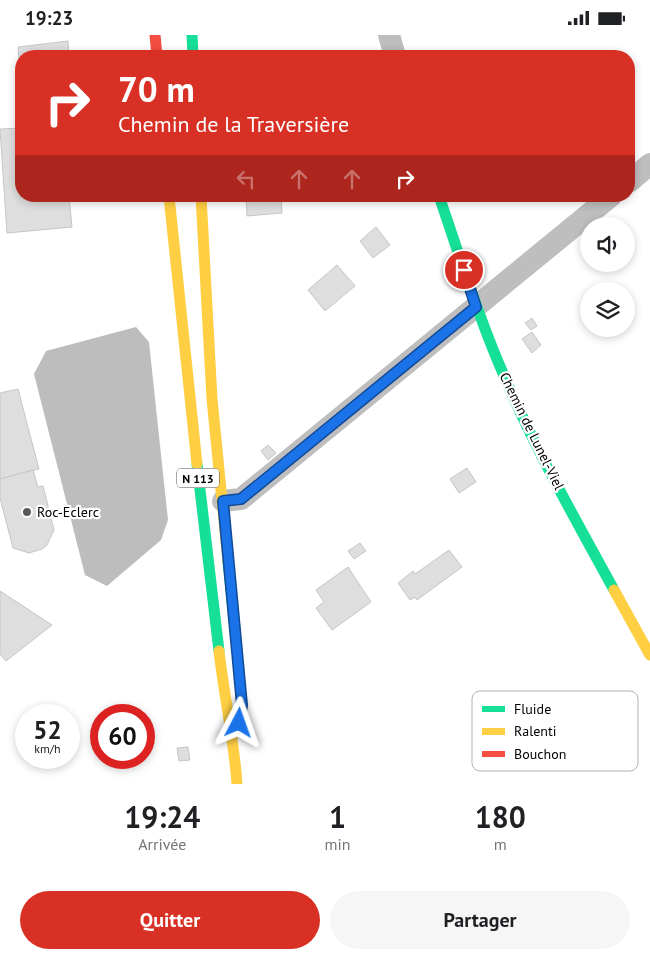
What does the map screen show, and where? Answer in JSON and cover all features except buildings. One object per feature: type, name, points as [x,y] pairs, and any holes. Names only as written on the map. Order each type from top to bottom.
[{"type":"main road","points":[[155,35],[156,50]]},
{"type":"main road","points":[[192,35],[193,50]]},
{"type":"main road","name":"N 113","points":[[170,202],[200,493],[224,694],[235,758],[237,784]]},
{"type":"main road","name":"N 113","points":[[201,202],[212,399],[235,637]]},
{"type":"main road","name":"Chemin de Lunel-Viel","points":[[441,202],[476,307],[516,402],[548,467],[650,655]]},
{"type":"main road","name":"N 113","points":[[235,758],[240,714]]},
{"type":"street","points":[[389,35],[393,50]]},
{"type":"street","points":[[635,176],[650,164]]},
{"type":"street","points":[[223,501],[241,499],[604,202]]},
{"type":"shaded area","points":[[136,327],[149,342],[168,520],[161,540],[107,586],[85,575],[34,374],[46,351]]},
{"type":"traffic: fast","points":[[192,35],[193,50]]},
{"type":"traffic: fast","points":[[441,202],[470,288],[517,405],[557,485],[614,590]]},
{"type":"traffic: fast","points":[[197,464],[219,651]]},
{"type":"traffic: fast","points":[[228,561],[235,630]]},
{"type":"traffic: slow","points":[[170,202],[197,464]]},
{"type":"traffic: slow","points":[[201,202],[212,399],[228,561]]},
{"type":"traffic: slow","points":[[614,590],[650,655]]},
{"type":"traffic: slow","points":[[219,651],[237,784]]},
{"type":"traffic: jam","points":[[155,35],[156,50]]},
{"type":"place","name":"Roc-Eclerc","points":[[27,512]]},
{"type":"route","points":[[239,723],[242,705],[223,501],[241,499],[476,307],[464,270]]}]
